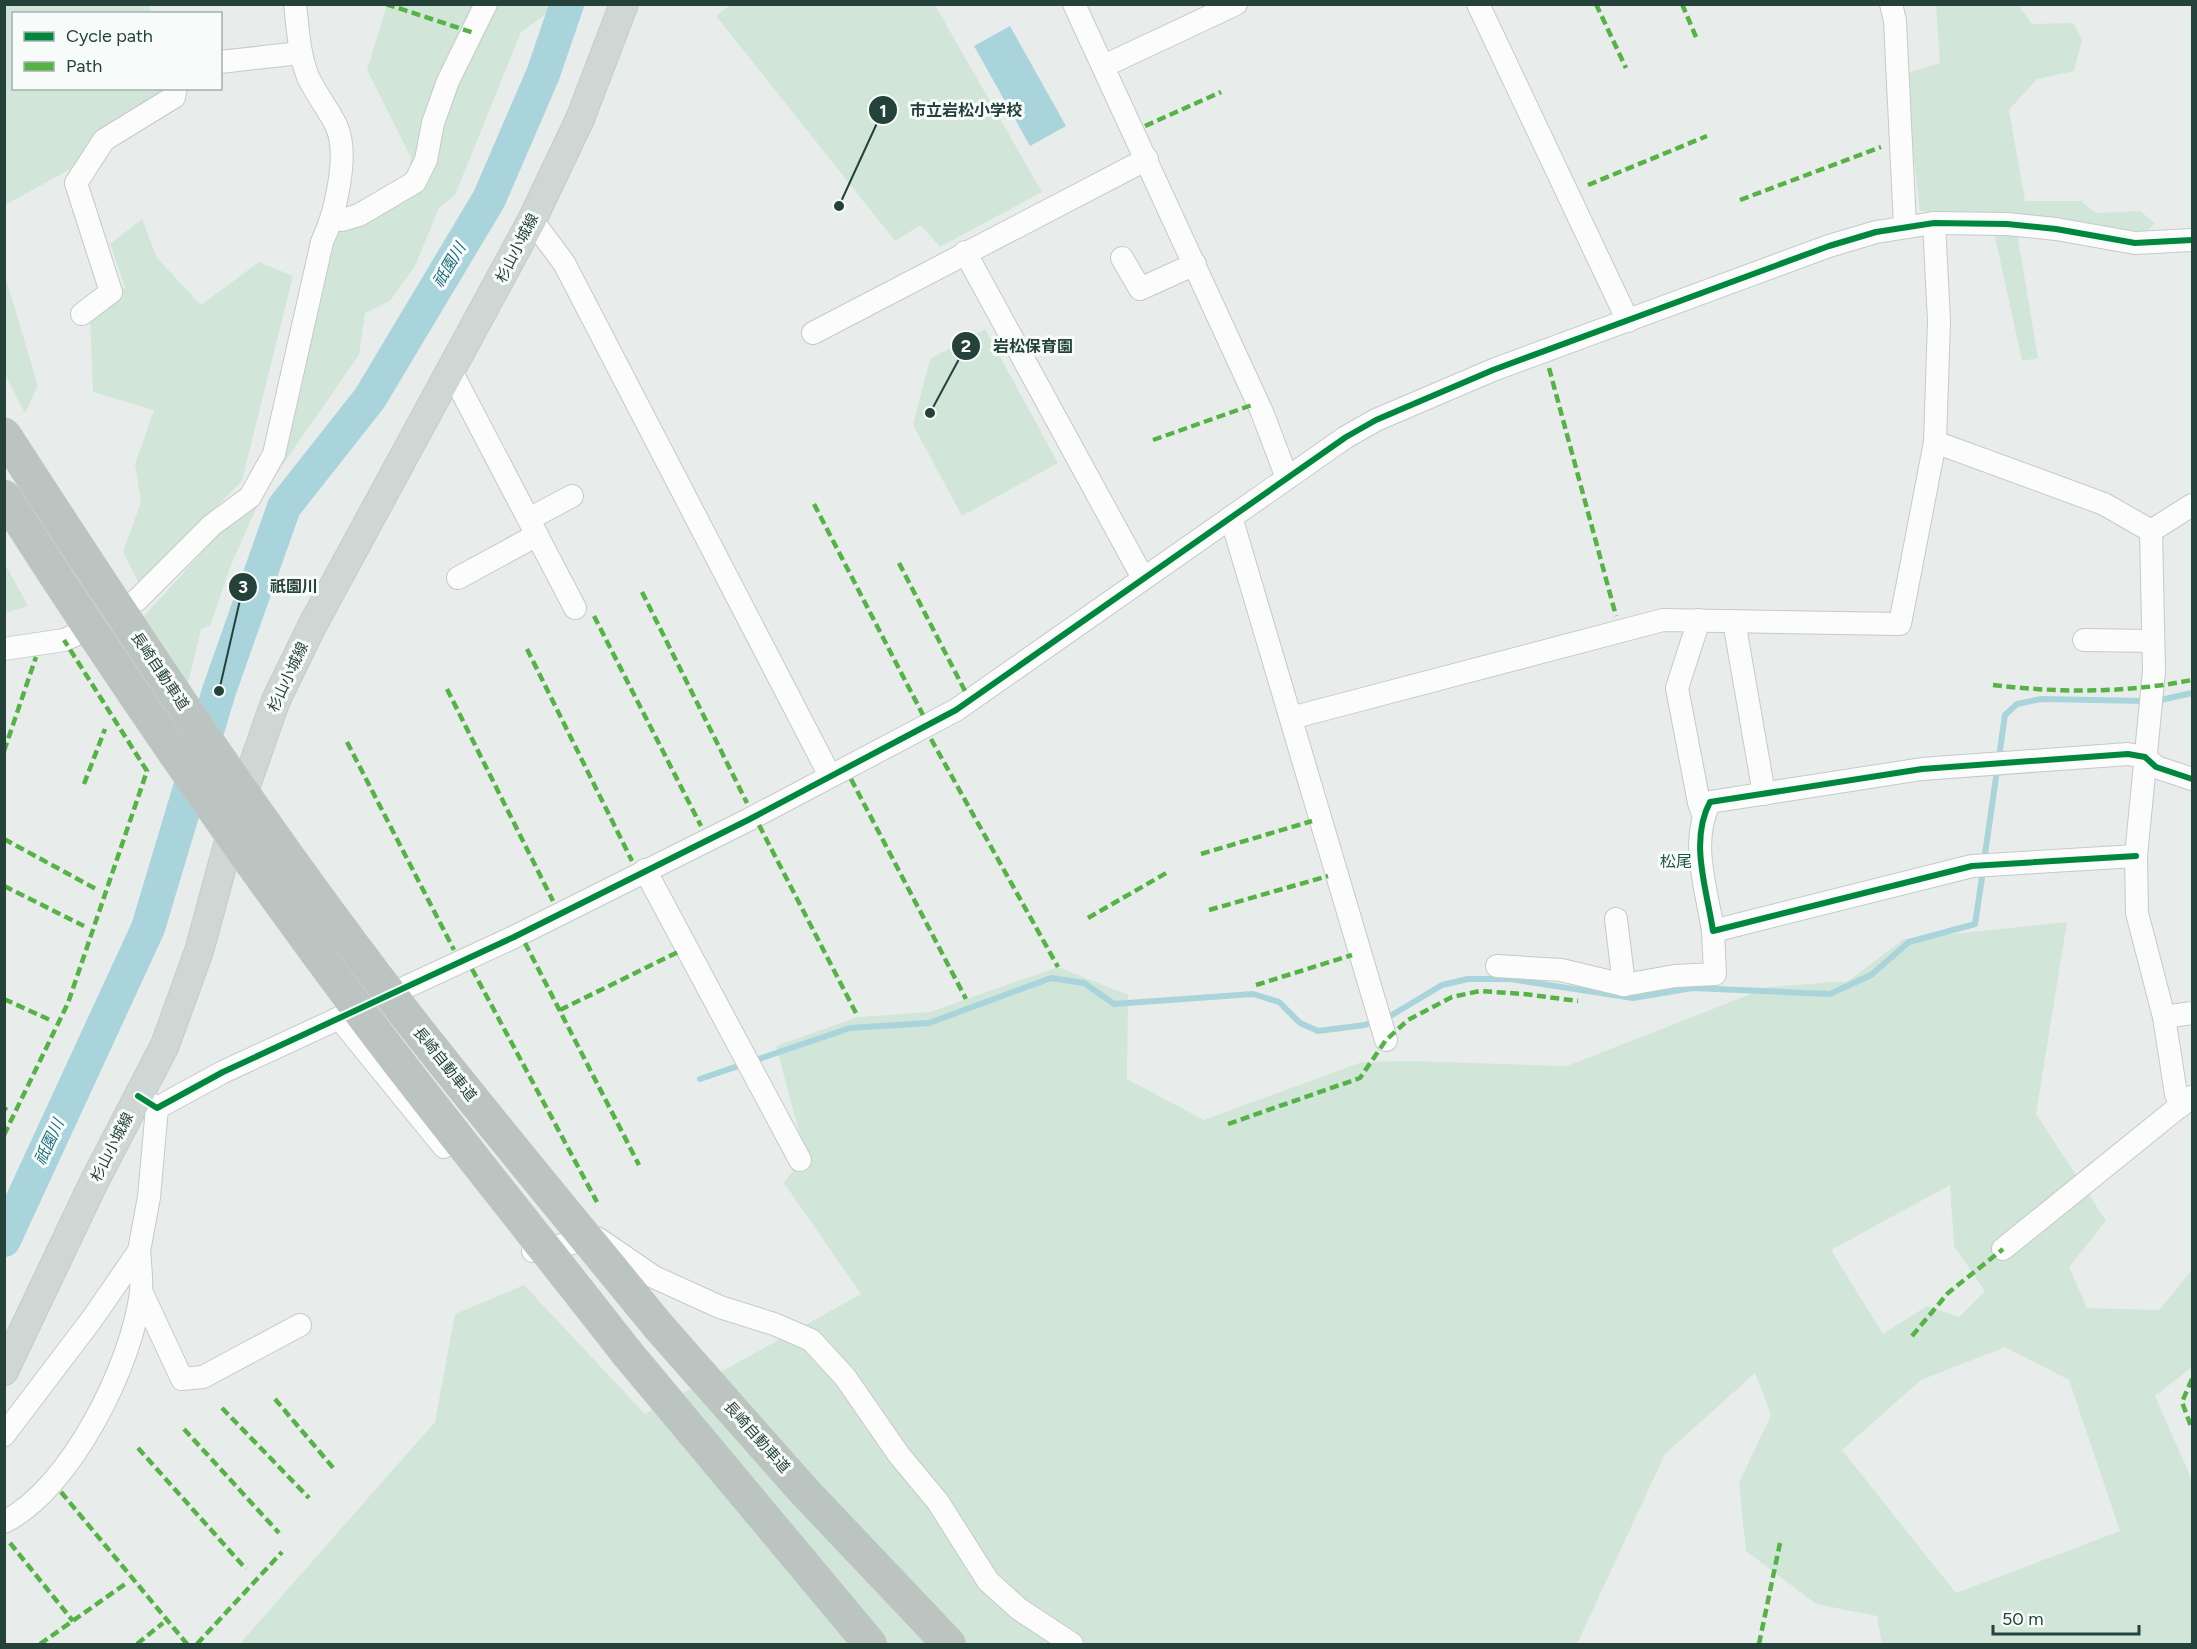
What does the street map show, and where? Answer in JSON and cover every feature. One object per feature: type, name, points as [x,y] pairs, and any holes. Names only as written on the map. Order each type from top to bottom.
[{"type":"highway","name":"長崎自動車道","points":[[4,434],[146,651],[274,836],[419,1032],[659,1327],[803,1490],[949,1644]]},
{"type":"highway","points":[[4,496],[124,679],[256,868],[392,1054],[627,1353],[870,1644]]},
{"type":"main road","name":"杉山小城線","points":[[4,1371],[148,1102],[165,1044],[184,996],[213,905],[238,808],[276,700],[312,626],[532,220],[580,119],[624,4]]},
{"type":"street","points":[[4,649],[64,640],[100,624],[137,600],[212,525],[250,496],[274,454],[322,242],[333,218],[341,152],[337,127],[309,78],[300,53],[295,4]]},
{"type":"street","points":[[333,218],[342,220],[359,215],[415,182],[426,160],[434,123],[448,81],[486,4]]},
{"type":"street","points":[[1074,4],[1262,412],[1287,478]]},
{"type":"street","points":[[1104,66],[1236,4]]},
{"type":"street","points":[[1478,4],[1628,321]]},
{"type":"street","points":[[1891,4],[1895,21],[1905,226]]},
{"type":"street","points":[[222,62],[300,53]]},
{"type":"street","points":[[82,314],[111,292],[76,183],[104,140],[174,97],[176,90]]},
{"type":"street","points":[[813,333],[1147,159]]},
{"type":"street","points":[[532,220],[569,273],[830,776]]},
{"type":"street","points":[[1291,718],[1648,622],[1699,620],[1900,624],[1935,441],[1939,321],[1934,223]]},
{"type":"street","points":[[6,1525],[53,1483],[96,1421],[123,1358],[141,1291],[139,1251],[149,1197],[148,1102],[223,1072],[477,955],[956,710],[1287,478],[1376,420],[1493,370],[1829,246],[1905,226],[1934,223],[2037,227],[2135,243],[2193,240]]},
{"type":"street","points":[[965,252],[1143,578]]},
{"type":"street","points":[[1122,258],[1140,289],[1195,264]]},
{"type":"street","points":[[451,371],[575,608]]},
{"type":"street","points":[[1935,441],[2103,504],[2139,522],[2151,531]]},
{"type":"street","points":[[458,578],[533,527],[572,496]]},
{"type":"street","points":[[2151,531],[2193,505]]},
{"type":"street","points":[[1231,517],[1382,1026]]},
{"type":"street","points":[[2002,1249],[2187,1101],[2176,1094],[2164,1017],[2137,913],[2136,856],[2154,671],[2151,531]]},
{"type":"street","points":[[1699,620],[1677,688],[1703,814]]},
{"type":"street","points":[[1734,621],[1764,794]]},
{"type":"street","points":[[2084,640],[2153,641]]},
{"type":"street","points":[[1497,966],[1561,970],[1624,985],[1675,976],[1715,974],[1713,931],[1698,836],[1703,814],[1710,802],[1922,769],[2128,754],[2145,757],[2156,767],[2193,779]]},
{"type":"street","points":[[1713,931],[1983,865],[2136,856]]},
{"type":"street","points":[[645,870],[800,1160]]},
{"type":"street","points":[[1616,919],[1624,985]]},
{"type":"street","points":[[2164,1017],[2193,1013]]},
{"type":"street","points":[[339,1018],[530,1251],[597,1238],[654,1278],[720,1307],[774,1324],[811,1340],[845,1377],[899,1455],[938,1502],[988,1581],[1019,1609],[1072,1644]]},
{"type":"street","points":[[4,1435],[92,1319],[139,1251]]},
{"type":"street","points":[[141,1291],[182,1379],[203,1377],[300,1325]]},
{"type":"green space","points":[[5,5],[149,5],[151,12],[12,12],[12,90],[167,90],[106,132],[69,170],[5,205]]},
{"type":"green space","points":[[387,5],[554,5],[552,10],[521,32],[455,195],[439,208],[415,266],[390,301],[365,313],[359,355],[263,493],[231,565],[210,626],[201,629],[186,692],[138,623],[239,511],[284,430],[335,237],[354,210],[407,180],[411,158],[367,70]]},
{"type":"green space","points":[[730,5],[935,5],[1042,192],[940,247],[921,225],[895,241],[716,16]]},
{"type":"green space","points":[[1936,5],[2018,5],[2032,24],[2073,23],[2082,40],[2074,71],[2037,79],[2009,110],[2025,201],[2081,201],[2096,213],[2140,211],[2155,223],[2142,237],[2057,222],[2018,239],[2038,358],[2022,361],[1991,218],[1920,211],[1904,74],[1940,63]]},
{"type":"green space","points":[[142,219],[157,258],[201,305],[259,262],[293,276],[242,481],[139,584],[123,552],[141,502],[135,464],[154,410],[93,392],[90,316],[125,287],[110,244]]},
{"type":"green space","points":[[4,272],[38,386],[25,413],[5,375]]},
{"type":"green space","points":[[985,329],[1058,463],[962,516],[913,425],[930,359]]},
{"type":"green space","points":[[5,564],[28,606],[4,613]]},
{"type":"green space","points":[[2067,922],[2036,1114],[2106,1221],[2069,1267],[2087,1308],[2159,1310],[2192,1270],[2192,1367],[2155,1396],[2192,1480],[2192,1644],[1882,1644],[1877,1616],[1816,1604],[1746,1551],[1739,1483],[1771,1415],[1755,1373],[1665,1454],[1577,1644],[243,1644],[243,1640],[435,1422],[455,1314],[524,1285],[645,1414],[861,1294],[784,1183],[805,1154],[776,1046],[858,1017],[930,1012],[1058,967],[1128,995],[1127,1079],[1204,1120],[1362,1062],[1410,1061],[1567,1066],[1769,987],[1848,981],[1904,939]],"holes":[[[1950,1185],[1954,1246],[1985,1291],[1959,1317],[1927,1306],[1883,1334],[1831,1250]],[[2005,1347],[2069,1380],[2120,1531],[1956,1593],[1842,1450],[1921,1380]]]},
{"type":"water","points":[[1010,26],[1066,126],[1030,146],[974,46]]},
{"type":"waterway","name":"祇園川","points":[[4,1240],[148,928],[219,691],[284,507],[370,398],[489,199],[543,74],[567,4]]},
{"type":"waterway","points":[[2156,701],[2192,693]]},
{"type":"waterway","points":[[1984,861],[2005,715],[2017,704],[2041,699],[2145,701]]},
{"type":"waterway","points":[[700,1079],[850,1028],[929,1023],[1051,978],[1084,983],[1114,1004],[1253,994],[1279,1002],[1300,1023],[1318,1031],[1365,1025],[1392,1015],[1442,985],[1468,979],[1510,979],[1633,998],[1692,988],[1830,994],[1871,975],[1909,942],[1975,924],[1983,871]]},
{"type":"marked path","points":[[386,4],[474,33]]},
{"type":"marked path","points":[[1596,4],[1626,68]]},
{"type":"marked path","points":[[1682,4],[1696,37]]},
{"type":"marked path","points":[[1145,126],[1221,92]]},
{"type":"marked path","points":[[1588,185],[1707,136]]},
{"type":"marked path","points":[[1740,200],[1881,147]]},
{"type":"marked path","points":[[1549,368],[1616,616]]},
{"type":"marked path","points":[[1153,440],[1252,405]]},
{"type":"marked path","points":[[814,504],[923,715]]},
{"type":"marked path","points":[[899,563],[965,691]]},
{"type":"marked path","points":[[642,592],[747,803]]},
{"type":"marked path","points":[[594,616],[701,826]]},
{"type":"marked path","points":[[4,1135],[68,1003],[147,771],[64,640]]},
{"type":"marked path","points":[[527,649],[632,861]]},
{"type":"marked path","points":[[4,751],[36,657]]},
{"type":"marked path","points":[[1993,685],[2093,690],[2143,687],[2192,680]]},
{"type":"marked path","points":[[447,689],[553,901]]},
{"type":"marked path","points":[[84,784],[105,729]]},
{"type":"marked path","points":[[931,739],[1058,967]]},
{"type":"marked path","points":[[347,742],[454,950]]},
{"type":"marked path","points":[[851,779],[966,999]]},
{"type":"marked path","points":[[1201,854],[1312,821]]},
{"type":"marked path","points":[[759,825],[858,1017]]},
{"type":"marked path","points":[[4,839],[96,889]]},
{"type":"marked path","points":[[1088,918],[1168,872]]},
{"type":"marked path","points":[[1209,910],[1328,876]]},
{"type":"marked path","points":[[4,886],[84,926]]},
{"type":"marked path","points":[[525,943],[639,1165]]},
{"type":"marked path","points":[[560,1010],[680,951]]},
{"type":"marked path","points":[[1256,985],[1352,955]]},
{"type":"marked path","points":[[472,969],[597,1202]]},
{"type":"marked path","points":[[1228,1124],[1360,1078],[1386,1040],[1408,1020],[1452,997],[1480,991],[1578,1001]]},
{"type":"marked path","points":[[4,999],[50,1020]]},
{"type":"marked path","points":[[1912,1336],[1948,1293],[2003,1249]]},
{"type":"marked path","points":[[2192,1379],[2182,1402],[2192,1429]]},
{"type":"marked path","points":[[275,1399],[335,1470]]},
{"type":"marked path","points":[[222,1408],[309,1498]]},
{"type":"marked path","points":[[184,1429],[279,1533]]},
{"type":"marked path","points":[[138,1448],[246,1569]]},
{"type":"marked path","points":[[61,1492],[187,1644]]},
{"type":"marked path","points":[[10,1543],[73,1621]]},
{"type":"marked path","points":[[1759,1644],[1780,1543]]},
{"type":"marked path","points":[[197,1644],[282,1552]]},
{"type":"marked path","points":[[40,1644],[128,1582]]},
{"type":"marked path","points":[[137,1644],[163,1623]]},
{"type":"cycle path","points":[[138,1096],[157,1108],[223,1072],[514,937],[748,820],[956,710],[1346,437],[1376,420],[1493,370],[1829,246],[1876,232],[1934,223],[2007,224],[2056,229],[2135,243],[2192,240]]},
{"type":"cycle path","points":[[2136,856],[1972,866],[1713,931],[1700,849],[1704,817],[1710,802],[1922,769],[2128,754],[2145,757],[2156,767],[2192,779]]},
{"type":"place","name":"市立岩松小学校","points":[[839,206]]},
{"type":"place","name":"岩松保育園","points":[[930,413]]},
{"type":"place","name":"祇園川","points":[[219,691]]},
{"type":"district","name":"松尾","points":[[1676,861]]}]
